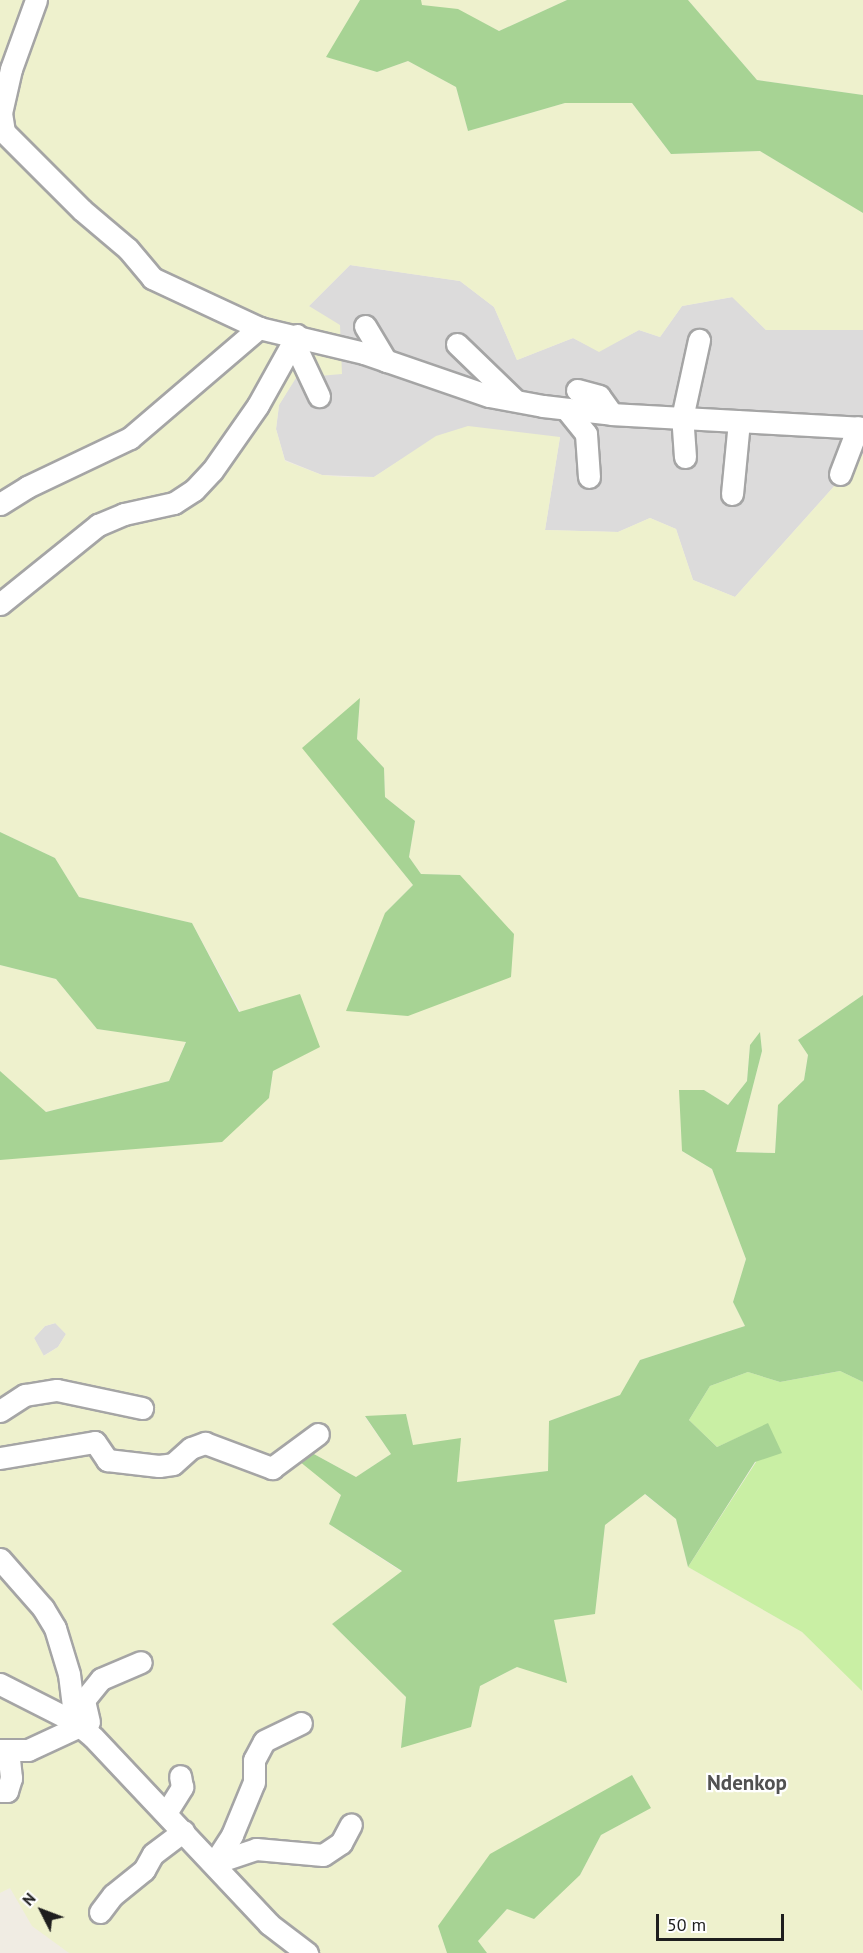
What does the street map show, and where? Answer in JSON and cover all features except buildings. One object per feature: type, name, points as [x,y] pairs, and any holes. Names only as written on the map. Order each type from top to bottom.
[{"type":"street","points":[[36,0],[11,69],[1,113],[4,132],[82,210],[128,249],[152,278],[259,328],[386,361],[489,396],[612,414],[861,427],[840,474]]},
{"type":"street","points":[[365,327],[386,361]]},
{"type":"street","points":[[0,504],[27,487],[130,438],[259,328]]},
{"type":"street","points":[[295,338],[319,396]]},
{"type":"street","points":[[0,604],[98,525],[124,514],[174,503],[194,490],[212,471],[258,405],[295,338]]},
{"type":"street","points":[[685,457],[682,418],[699,340]]},
{"type":"street","points":[[457,344],[515,400]]},
{"type":"street","points":[[577,390],[599,396],[612,414]]},
{"type":"street","points":[[566,409],[586,434],[589,477]]},
{"type":"street","points":[[732,494],[739,421]]},
{"type":"street","points":[[0,1411],[25,1395],[57,1390],[142,1408]]},
{"type":"street","points":[[0,1458],[95,1442],[107,1460],[159,1466],[173,1464],[191,1448],[205,1443],[272,1468],[318,1434]]},
{"type":"street","points":[[0,1559],[44,1608],[56,1628],[83,1728]]},
{"type":"street","points":[[83,1728],[84,1700],[101,1679],[141,1662]]},
{"type":"street","points":[[0,1684],[83,1728],[214,1863],[269,1924],[307,1953]]},
{"type":"street","points":[[214,1863],[232,1835],[254,1782],[254,1760],[264,1741],[301,1723]]},
{"type":"street","points":[[0,1791],[7,1791],[11,1778],[4,1750],[28,1750],[83,1728]]},
{"type":"street","points":[[166,1813],[182,1787],[180,1776]]},
{"type":"street","points":[[214,1863],[256,1849],[323,1855],[341,1843],[351,1824]]},
{"type":"street","points":[[100,1912],[113,1894],[144,1870],[153,1854],[183,1831]]},
{"type":"shaded area","points":[[350,265],[460,281],[494,307],[517,360],[573,338],[599,351],[639,330],[660,337],[682,306],[733,297],[766,330],[863,330],[863,454],[735,597],[693,580],[676,529],[650,518],[618,532],[545,530],[560,437],[402,459],[374,477],[322,475],[285,460],[276,429],[279,405],[296,377],[309,306]]},
{"type":"shaded area","points":[[56,1323],[66,1334],[58,1347],[43,1356],[34,1338],[45,1326]]},
{"type":"green space","points":[[0,0],[360,0],[327,57],[377,72],[408,61],[456,87],[468,131],[565,103],[632,103],[671,154],[760,151],[863,213],[863,330],[766,330],[732,297],[682,306],[660,337],[639,330],[599,352],[573,338],[517,360],[494,307],[460,281],[350,265],[309,306],[340,325],[342,374],[296,378],[279,405],[276,429],[285,461],[322,475],[343,477],[374,477],[436,436],[468,426],[560,437],[545,530],[618,532],[650,518],[676,529],[693,580],[735,597],[863,454],[863,995],[798,1040],[808,1055],[804,1080],[778,1106],[775,1153],[736,1152],[762,1051],[760,1033],[750,1045],[747,1081],[728,1105],[704,1090],[682,1151],[712,1169],[746,1259],[733,1302],[745,1326],[640,1360],[621,1395],[549,1421],[549,1471],[457,1482],[413,1445],[406,1414],[365,1417],[391,1454],[356,1477],[312,1453],[341,1495],[329,1524],[402,1572],[332,1624],[406,1697],[401,1748],[480,1686],[517,1667],[553,1620],[595,1613],[605,1525],[644,1494],[676,1519],[688,1567],[802,1632],[863,1691],[863,1953],[487,1953],[478,1941],[507,1909],[580,1875],[601,1835],[650,1808],[632,1775],[438,1926],[447,1953],[69,1953],[32,1926],[10,1888],[0,1893],[0,1160],[269,1098],[273,1071],[192,923],[79,897],[55,858],[0,832]],"holes":[[[360,699],[357,739],[384,768],[385,797],[415,821],[409,857],[421,874],[460,875],[385,913],[413,885],[303,748]],[[55,1323],[66,1334],[58,1347],[44,1356],[34,1338],[45,1326]]]},
{"type":"green space","points":[[360,0],[421,0],[422,5],[458,9],[499,31],[567,0],[688,0],[757,80],[863,95],[863,213],[760,151],[671,154],[632,103],[565,103],[468,131],[456,87],[408,61],[377,72],[326,57]]},
{"type":"green space","points":[[421,0],[567,0],[499,31],[458,10],[421,5]]},
{"type":"green space","points":[[688,0],[863,0],[863,95],[757,80]]},
{"type":"green space","points":[[360,698],[357,739],[384,768],[385,797],[415,821],[409,857],[421,874],[460,875],[514,934],[511,977],[408,1016],[346,1011],[385,913],[413,885],[302,748]]},
{"type":"green space","points":[[0,832],[55,858],[79,897],[192,923],[239,1012],[300,994],[320,1047],[273,1071],[269,1098],[222,1142],[0,1160],[0,1071],[46,1112],[169,1081],[186,1042],[97,1029],[56,979],[0,965]]},
{"type":"green space","points":[[0,965],[56,979],[97,1029],[186,1041],[169,1081],[45,1112],[0,1071]]},
{"type":"green space","points":[[863,995],[863,1382],[840,1371],[780,1382],[748,1372],[710,1386],[689,1420],[717,1447],[768,1423],[782,1453],[755,1462],[688,1567],[676,1519],[645,1494],[605,1525],[595,1614],[554,1620],[567,1683],[517,1667],[480,1686],[471,1727],[401,1748],[406,1697],[332,1624],[402,1571],[329,1524],[341,1495],[299,1461],[312,1453],[356,1477],[391,1454],[365,1416],[406,1414],[413,1445],[461,1438],[457,1482],[548,1471],[549,1421],[620,1395],[640,1360],[745,1326],[733,1302],[746,1259],[712,1169],[682,1151],[679,1090],[704,1090],[728,1105],[747,1081],[750,1045],[760,1032],[762,1051],[736,1152],[775,1153],[778,1105],[804,1080],[808,1055],[798,1040]]},
{"type":"green space","points":[[840,1371],[863,1382],[862,1691],[802,1632],[688,1567],[756,1462],[768,1424],[717,1447],[689,1420],[710,1386],[748,1372],[780,1382]]},
{"type":"green space","points":[[632,1775],[651,1808],[601,1835],[580,1875],[534,1919],[507,1909],[478,1941],[487,1953],[447,1953],[438,1926],[490,1854]]},
{"type":"district","name":"Ndenkop","points":[[747,1783]]}]
